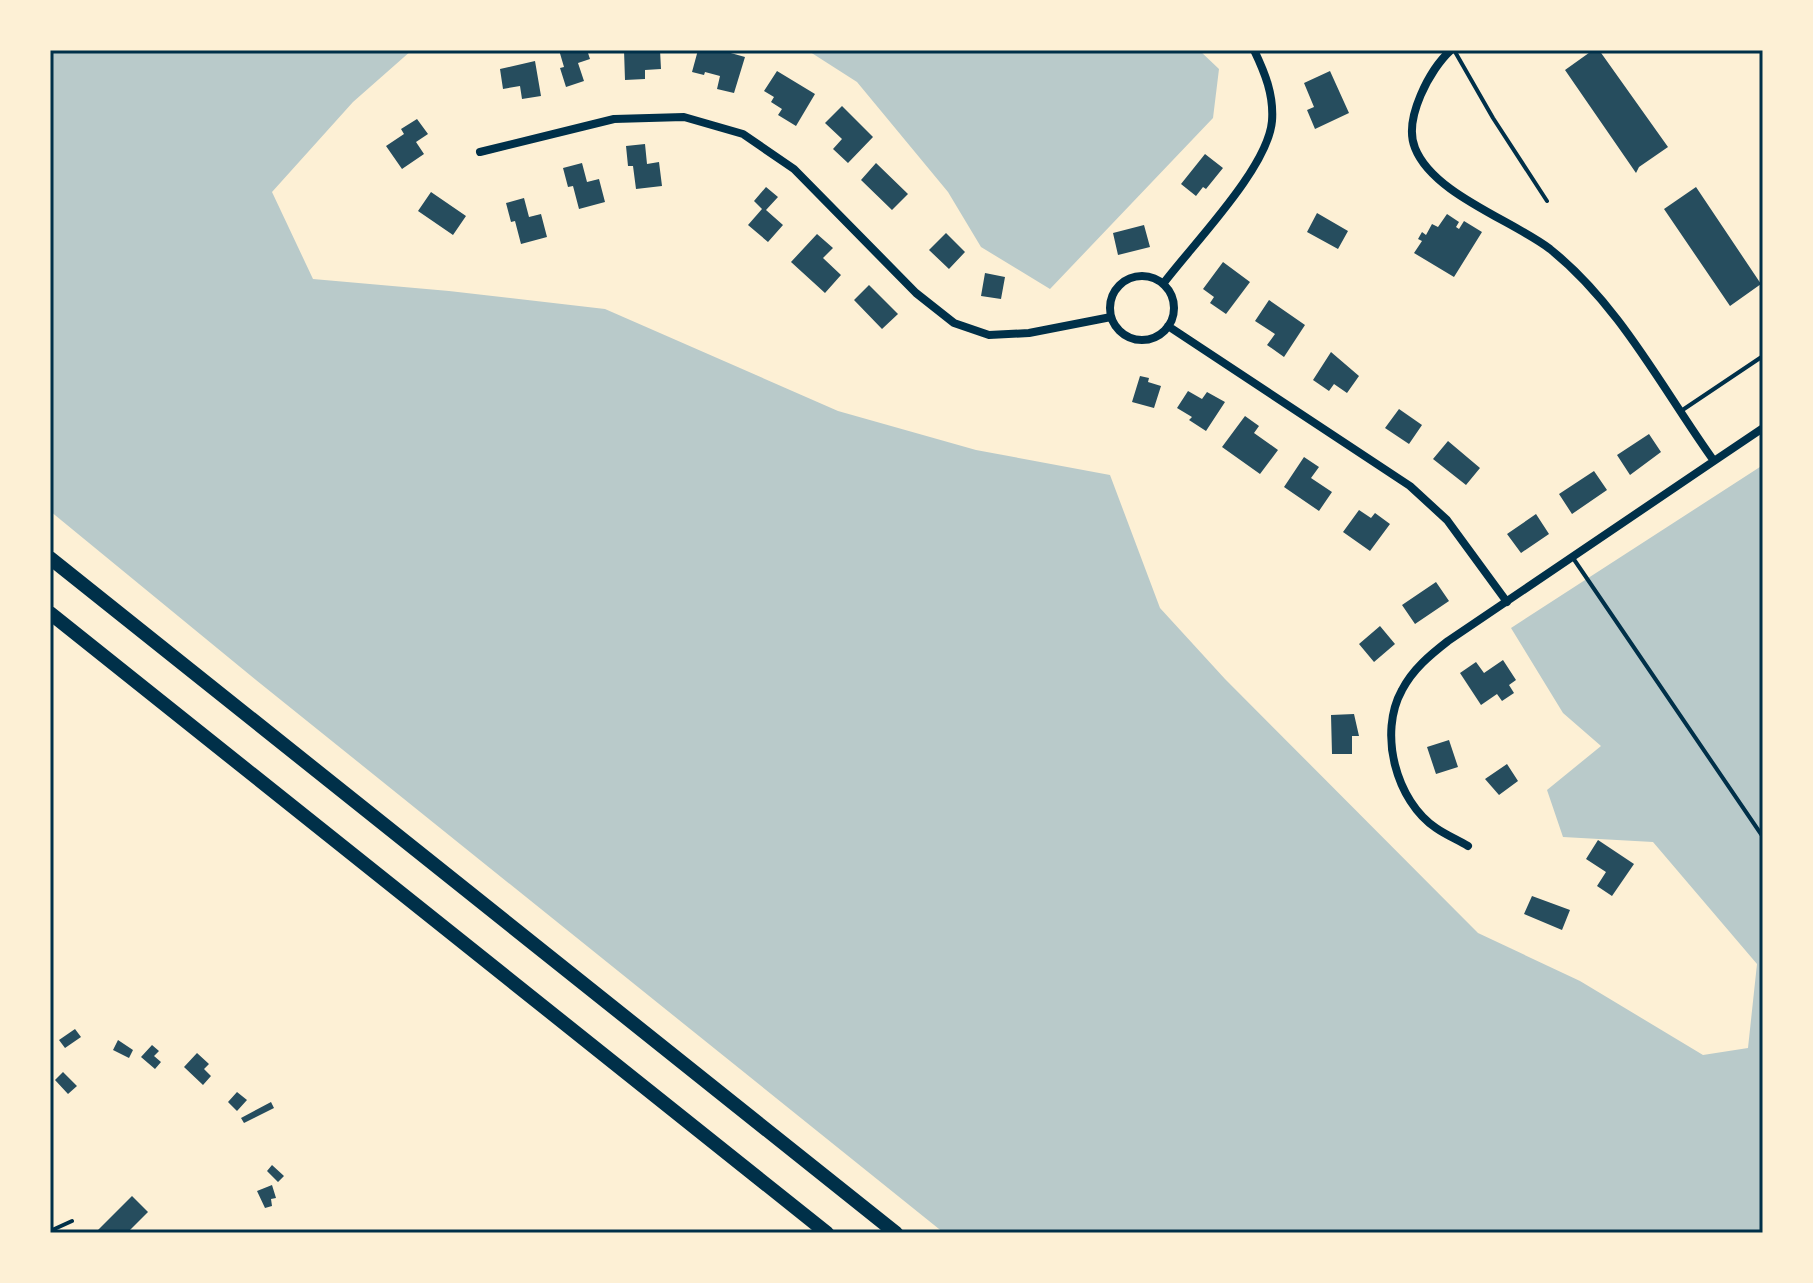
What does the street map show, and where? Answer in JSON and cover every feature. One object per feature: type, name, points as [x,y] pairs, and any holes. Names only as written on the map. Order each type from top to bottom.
[{"type":"highway","points":[[50,558],[896,1233]]},
{"type":"highway","points":[[50,613],[827,1233]]},
{"type":"street","points":[[1163,284],[1262,156],[1272,125],[1272,104],[1267,78],[1254,50]]},
{"type":"street","points":[[1452,50],[1426,80],[1419,103],[1413,140],[1420,158],[1452,188],[1541,243],[1564,262],[1626,333],[1714,461]]},
{"type":"street","points":[[480,152],[614,119],[684,117],[743,134],[794,169],[916,293],[954,323],[989,335],[1029,333],[1111,317]]},
{"type":"street","points":[[1148,276],[1163,284],[1173,303],[1168,326],[1155,337],[1137,339],[1121,331],[1111,317],[1114,293],[1132,277],[1148,276]]},
{"type":"street","points":[[1168,326],[1410,486],[1447,520],[1507,602]]},
{"type":"street","points":[[1468,846],[1435,828],[1414,807],[1402,787],[1393,753],[1391,724],[1401,692],[1422,662],[1448,641],[1763,428]]},
{"type":"lane","points":[[1452,50],[1547,201]]},
{"type":"lane","points":[[1679,412],[1763,356]]},
{"type":"lane","points":[[1573,557],[1763,837]]},
{"type":"lane","points":[[50,1231],[72,1221]]},
{"type":"shaded area","points":[[50,50],[412,50],[353,102],[272,192],[313,279],[605,309],[838,411],[976,450],[1110,475],[1160,608],[1225,679],[1478,933],[1580,981],[1703,1055],[1748,1048],[1757,964],[1653,842],[1563,837],[1547,790],[1601,746],[1563,713],[1511,628],[1763,465],[1763,1233],[944,1233],[50,511]]},
{"type":"shaded area","points":[[807,50],[1199,50],[1219,69],[1213,118],[1050,289],[981,247],[948,192],[857,82]]},
{"type":"building","points":[[559,50],[587,50],[590,59],[578,63],[584,81],[566,87]]},
{"type":"building","points":[[624,50],[660,50],[661,69],[645,70],[645,79],[625,80]]},
{"type":"building","points":[[698,50],[720,50],[745,57],[734,93],[717,89],[720,76],[692,72]]},
{"type":"building","points":[[1593,50],[1599,50],[1668,147],[1639,167],[1636,173],[1565,70]]},
{"type":"building","points":[[535,61],[541,96],[522,99],[520,86],[503,89],[500,69]]},
{"type":"building","points":[[777,71],[815,94],[796,126],[778,115],[782,109],[771,102],[774,97],[764,91]]},
{"type":"building","points":[[1330,71],[1349,113],[1315,129],[1307,110],[1314,107],[1304,83]]},
{"type":"building","points":[[842,106],[873,137],[848,163],[833,149],[842,139],[825,123]]},
{"type":"building","points":[[417,119],[428,134],[416,142],[424,154],[402,169],[386,146],[404,134],[401,129]]},
{"type":"building","points":[[645,144],[647,164],[659,162],[662,186],[636,189],[633,166],[628,166],[626,146]]},
{"type":"building","points":[[1205,154],[1223,168],[1196,196],[1181,184]]},
{"type":"building","points":[[582,163],[587,182],[599,179],[605,202],[579,209],[573,186],[568,187],[563,168]]},
{"type":"building","points":[[876,163],[908,194],[892,210],[861,180]]},
{"type":"building","points":[[766,187],[778,197],[766,210],[783,225],[768,242],[748,225],[762,209],[754,201]]},
{"type":"building","points":[[1696,187],[1761,284],[1730,306],[1664,209]]},
{"type":"building","points":[[431,192],[466,216],[453,235],[418,211]]},
{"type":"building","points":[[524,198],[529,217],[541,214],[547,237],[521,244],[506,203]]},
{"type":"building","points":[[1317,213],[1348,231],[1338,249],[1307,232]]},
{"type":"building","points":[[1447,214],[1459,222],[1456,227],[1459,229],[1464,221],[1482,232],[1454,277],[1414,253],[1422,241],[1418,239],[1422,232],[1426,235],[1432,224],[1438,227]]},
{"type":"building","points":[[1144,225],[1150,247],[1118,255],[1113,233]]},
{"type":"building","points":[[946,233],[965,252],[949,269],[929,250]]},
{"type":"building","points":[[817,234],[833,248],[823,258],[841,275],[825,293],[791,262]]},
{"type":"building","points":[[1223,262],[1250,282],[1226,314],[1210,303],[1214,297],[1203,289]]},
{"type":"building","points":[[985,273],[1005,277],[1001,299],[981,296]]},
{"type":"building","points":[[869,285],[898,314],[882,329],[854,300]]},
{"type":"building","points":[[1269,300],[1305,325],[1284,357],[1267,345],[1275,334],[1255,321]]},
{"type":"building","points":[[1331,352],[1359,376],[1347,393],[1334,384],[1329,391],[1313,380]]},
{"type":"building","points":[[1140,376],[1161,386],[1154,408],[1132,402]]},
{"type":"building","points":[[1188,391],[1202,399],[1207,392],[1225,402],[1206,431],[1177,408]]},
{"type":"building","points":[[1399,409],[1422,425],[1409,444],[1385,428]]},
{"type":"building","points":[[1245,416],[1259,426],[1254,433],[1278,450],[1260,474],[1222,447]]},
{"type":"building","points":[[1649,434],[1661,452],[1630,475],[1617,455]]},
{"type":"building","points":[[1448,441],[1480,468],[1466,485],[1433,459]]},
{"type":"building","points":[[1304,457],[1319,467],[1311,478],[1332,492],[1319,511],[1284,487]]},
{"type":"building","points":[[1594,471],[1607,490],[1572,514],[1559,494]]},
{"type":"building","points":[[1359,510],[1371,518],[1375,513],[1390,524],[1370,551],[1343,532]]},
{"type":"building","points":[[1536,514],[1549,534],[1521,553],[1507,534]]},
{"type":"building","points":[[1436,582],[1449,601],[1415,624],[1402,605]]},
{"type":"building","points":[[1380,626],[1395,644],[1374,662],[1359,644]]},
{"type":"building","points":[[1503,660],[1516,680],[1509,685],[1514,693],[1502,701],[1497,694],[1481,705],[1460,673],[1476,662],[1484,673]]},
{"type":"building","points":[[1354,714],[1359,736],[1352,736],[1352,754],[1332,754],[1331,715]]},
{"type":"building","points":[[1449,740],[1458,767],[1436,774],[1427,747]]},
{"type":"building","points":[[1507,764],[1518,781],[1499,795],[1485,779]]},
{"type":"building","points":[[1598,840],[1634,864],[1612,896],[1597,886],[1606,872],[1586,859]]},
{"type":"building","points":[[1532,896],[1570,910],[1562,930],[1524,914]]},
{"type":"building","points":[[75,1029],[81,1037],[65,1048],[59,1040]]},
{"type":"building","points":[[118,1040],[133,1050],[129,1058],[113,1050]]},
{"type":"building","points":[[152,1045],[159,1051],[154,1056],[161,1062],[155,1069],[141,1057]]},
{"type":"building","points":[[197,1053],[209,1064],[204,1069],[211,1076],[203,1085],[184,1067]]},
{"type":"building","points":[[63,1072],[77,1086],[68,1094],[55,1080]]},
{"type":"building","points":[[237,1092],[247,1100],[237,1111],[228,1102]]},
{"type":"building","points":[[271,1102],[274,1108],[244,1123],[241,1118]]},
{"type":"building","points":[[272,1165],[284,1176],[278,1182],[267,1171]]},
{"type":"building","points":[[272,1185],[276,1198],[271,1199],[272,1206],[265,1208],[257,1191]]},
{"type":"building","points":[[132,1196],[148,1212],[127,1233],[95,1233]]}]
